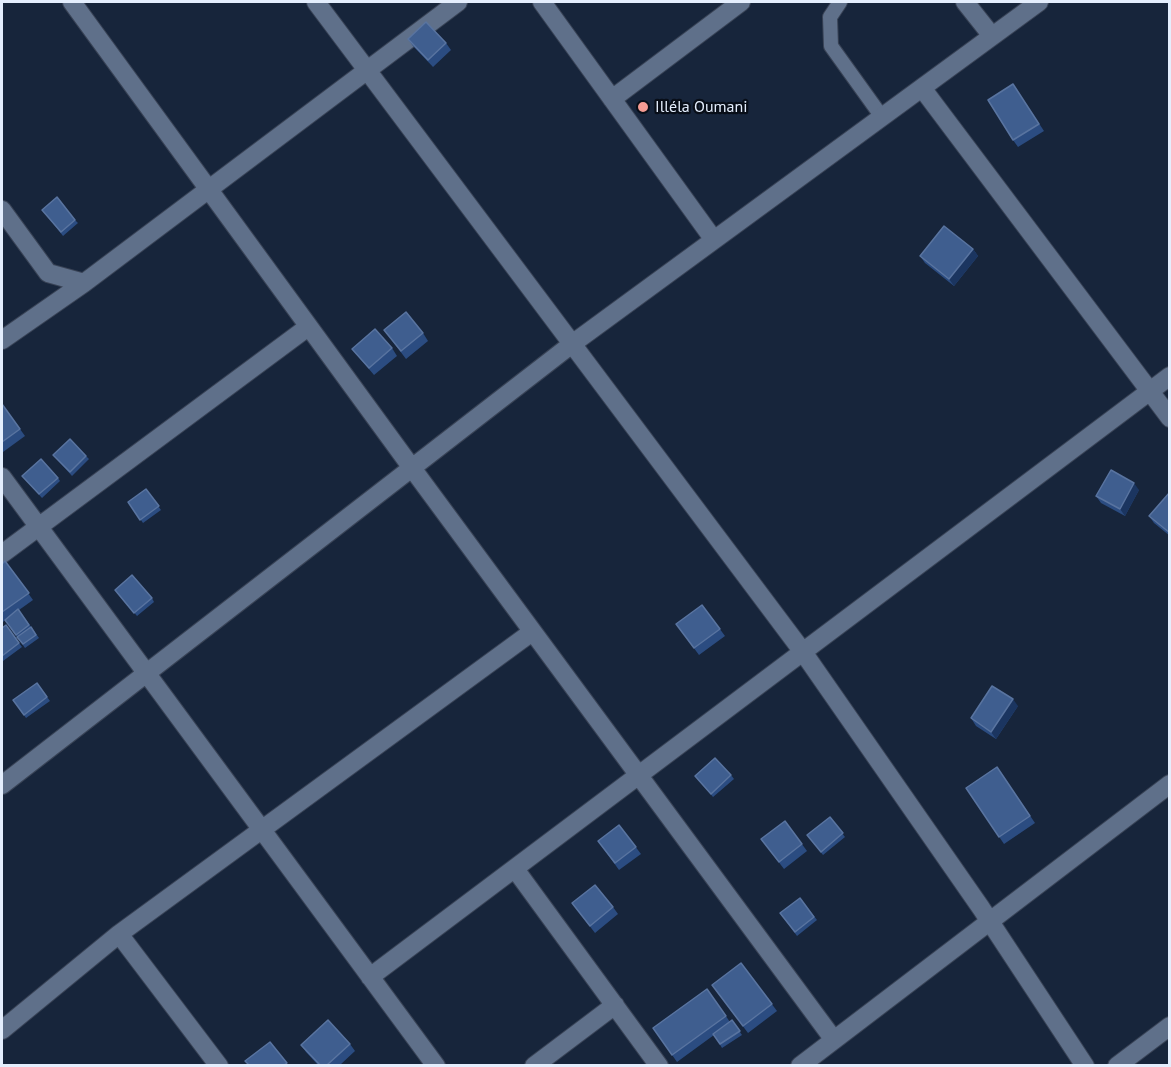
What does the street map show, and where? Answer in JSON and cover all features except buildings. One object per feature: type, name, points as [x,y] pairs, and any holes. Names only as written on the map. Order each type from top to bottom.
[{"type":"street","points":[[72,2],[308,327],[834,1040]]},
{"type":"street","points":[[316,2],[803,652],[989,921],[1085,1065]]},
{"type":"street","points":[[2,339],[84,283],[458,2]]},
{"type":"street","points":[[542,2],[714,240]]},
{"type":"street","points":[[612,99],[741,2]]},
{"type":"street","points":[[965,2],[992,36]]},
{"type":"street","points":[[2,785],[572,344],[1039,2]]},
{"type":"street","points":[[922,88],[1170,418]]},
{"type":"street","points":[[2,210],[48,273],[84,283]]},
{"type":"street","points":[[2,554],[308,327]]},
{"type":"street","points":[[370,977],[1170,376]]},
{"type":"street","points":[[2,477],[436,1065]]},
{"type":"street","points":[[2,1030],[119,934],[532,632]]},
{"type":"street","points":[[800,1065],[1170,784]]},
{"type":"street","points":[[515,869],[659,1065]]},
{"type":"street","points":[[119,934],[219,1065]]},
{"type":"street","points":[[534,1065],[615,1005]]},
{"type":"street","points":[[1117,1065],[1170,1026]]},
{"type":"lane","points":[[840,2],[830,17],[831,46],[882,117]]},
{"type":"place","name":"Illéla Oumani","points":[[643,107]]}]
